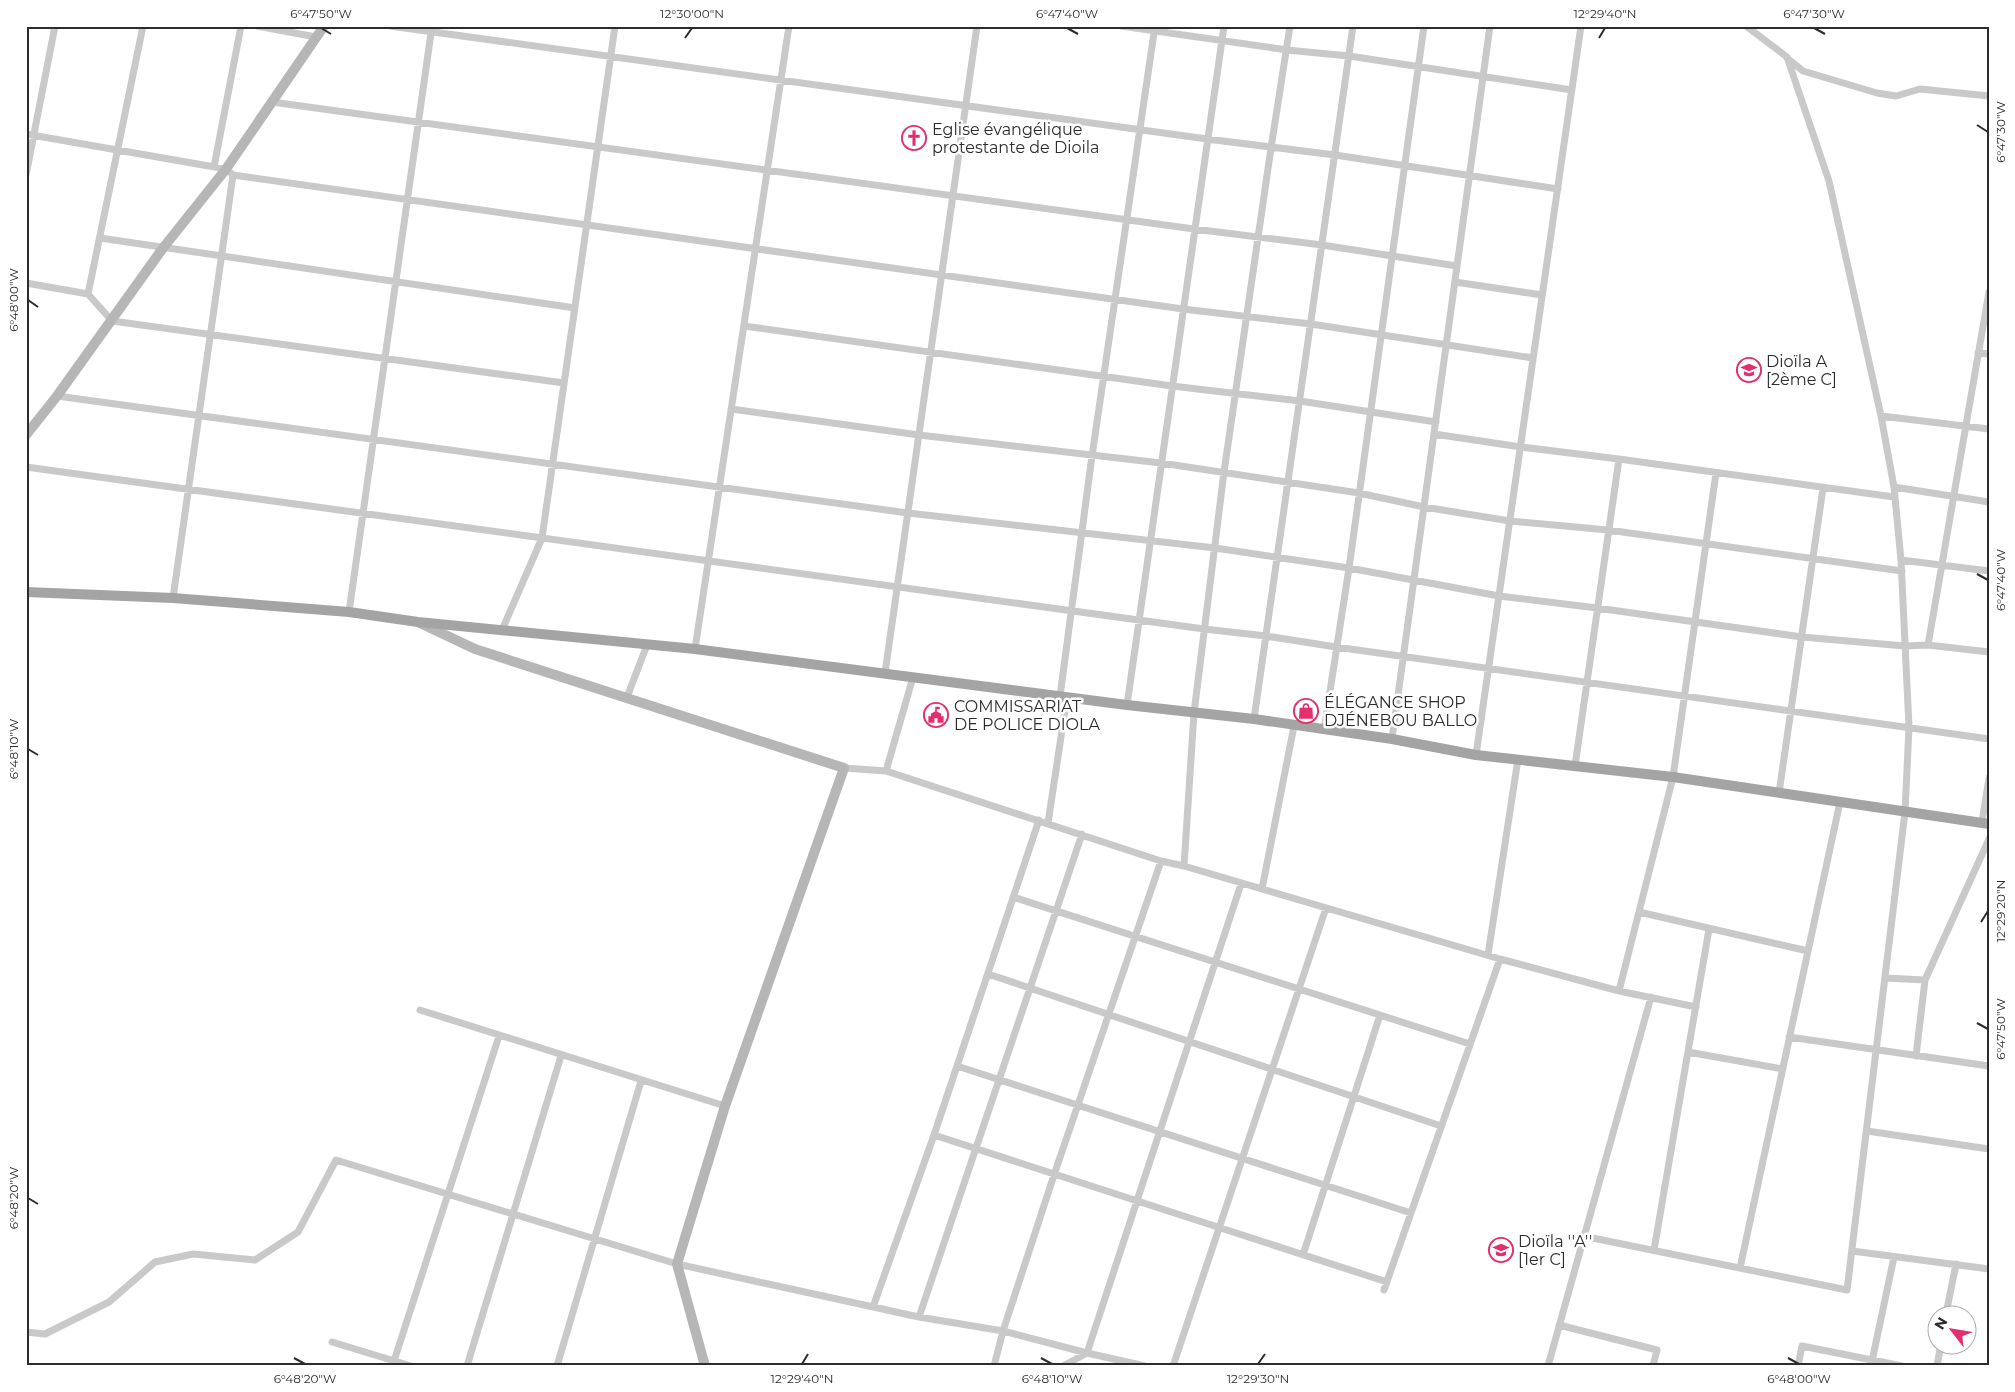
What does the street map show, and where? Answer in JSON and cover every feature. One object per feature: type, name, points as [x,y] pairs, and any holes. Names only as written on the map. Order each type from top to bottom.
[{"type":"main road","points":[[26,592],[173,598],[349,612],[418,622],[695,649],[1063,697],[1254,719],[1392,739],[1476,755],[1673,777],[1985,823]]},
{"type":"street","points":[[26,175],[30,135],[55,26]]},
{"type":"street","points":[[88,294],[143,26]]},
{"type":"street","points":[[214,167],[241,26]]},
{"type":"street","points":[[256,26],[316,37]]},
{"type":"street","points":[[26,435],[58,396],[163,248],[229,172],[272,102],[324,26]]},
{"type":"street","points":[[390,26],[432,29],[610,57],[1270,148],[1335,155],[1558,189]]},
{"type":"street","points":[[502,630],[542,538],[615,26]]},
{"type":"street","points":[[695,649],[789,26]]},
{"type":"street","points":[[885,673],[977,26]]},
{"type":"street","points":[[1121,26],[1155,29],[1288,50],[1349,56],[1572,90]]},
{"type":"street","points":[[1127,705],[1224,26]]},
{"type":"street","points":[[1184,866],[1194,713],[1204,629],[1224,472],[1270,148],[1288,50],[1290,26]]},
{"type":"street","points":[[1254,719],[1353,26]]},
{"type":"street","points":[[1324,730],[1349,568],[1424,26]]},
{"type":"street","points":[[1392,739],[1490,26]]},
{"type":"street","points":[[1476,755],[1490,669],[1581,26]]},
{"type":"street","points":[[1746,26],[1803,71],[1878,93],[1896,96],[1920,89],[1989,96]]},
{"type":"street","points":[[349,612],[432,29]]},
{"type":"street","points":[[1048,823],[1092,456],[1155,29]]},
{"type":"street","points":[[1583,1236],[1847,1290],[1905,812],[1910,727],[1902,560],[1894,487],[1881,416],[1829,181],[1787,57]]},
{"type":"street","points":[[272,102],[1194,229],[1258,236],[1457,266]]},
{"type":"street","points":[[30,135],[214,167],[229,172],[407,200],[1116,299],[1311,324],[1533,358]]},
{"type":"street","points":[[173,598],[222,256],[229,172]]},
{"type":"street","points":[[100,238],[575,308]]},
{"type":"street","points":[[1455,282],[1542,295]]},
{"type":"street","points":[[26,283],[88,294],[112,321],[564,383]]},
{"type":"street","points":[[1928,646],[1989,292]]},
{"type":"street","points":[[744,326],[1172,386],[1300,401],[1436,422]]},
{"type":"street","points":[[1978,353],[1989,354]]},
{"type":"street","points":[[58,396],[908,513],[1215,548],[1349,568],[1499,596],[1802,637],[1989,652]]},
{"type":"street","points":[[731,409],[919,435],[1161,463],[1359,492],[1424,507],[1510,521],[1608,530],[1902,571]]},
{"type":"street","points":[[1881,416],[1989,430]]},
{"type":"street","points":[[1434,434],[1894,497]]},
{"type":"street","points":[[1575,766],[1618,459]]},
{"type":"street","points":[[26,466],[1072,611],[1266,636],[1989,739]]},
{"type":"street","points":[[1619,991],[1673,777],[1716,473]]},
{"type":"street","points":[[1894,487],[1989,502]]},
{"type":"street","points":[[1779,793],[1823,488]]},
{"type":"street","points":[[1902,560],[1989,571]]},
{"type":"street","points":[[418,622],[475,649],[844,768],[886,771],[1161,861],[1184,866],[1500,959],[1619,991],[1696,1007]]},
{"type":"street","points":[[628,697],[647,644]]},
{"type":"street","points":[[886,771],[913,677]]},
{"type":"street","points":[[1262,889],[1294,726]]},
{"type":"street","points":[[1488,955],[1518,759]]},
{"type":"street","points":[[705,1366],[677,1264],[725,1106],[844,768]]},
{"type":"street","points":[[1985,823],[1989,778]]},
{"type":"street","points":[[1740,1268],[1840,802]]},
{"type":"street","points":[[873,1307],[934,1135],[1039,820]]},
{"type":"street","points":[[919,1317],[1082,834]]},
{"type":"street","points":[[1916,1056],[1925,980],[1989,839]]},
{"type":"street","points":[[994,1366],[1003,1331],[1054,1175],[1161,861]]},
{"type":"street","points":[[1063,1366],[1087,1353],[1241,884]]},
{"type":"street","points":[[1014,897],[1470,1044]]},
{"type":"street","points":[[1173,1366],[1326,908]]},
{"type":"street","points":[[1639,912],[1808,951]]},
{"type":"street","points":[[1654,1250],[1710,929]]},
{"type":"street","points":[[1384,1290],[1500,959]]},
{"type":"street","points":[[988,974],[1441,1126]]},
{"type":"street","points":[[1885,978],[1925,980]]},
{"type":"street","points":[[1548,1366],[1651,997]]},
{"type":"street","points":[[420,1010],[561,1056],[725,1106]]},
{"type":"street","points":[[1303,1255],[1380,1015]]},
{"type":"street","points":[[394,1361],[500,1036]]},
{"type":"street","points":[[1790,1037],[1989,1066]]},
{"type":"street","points":[[1688,1052],[1783,1069]]},
{"type":"street","points":[[467,1366],[561,1056]]},
{"type":"street","points":[[957,1066],[998,1081],[1411,1213]]},
{"type":"street","points":[[557,1366],[641,1081]]},
{"type":"street","points":[[1866,1131],[1989,1149]]},
{"type":"street","points":[[934,1135],[1387,1282]]},
{"type":"street","points":[[26,1332],[45,1334],[109,1302],[155,1262],[193,1254],[254,1260],[298,1232],[336,1160],[677,1264],[919,1317],[1003,1331],[1145,1366]]},
{"type":"street","points":[[1852,1251],[1989,1269]]},
{"type":"street","points":[[1872,1363],[1894,1257]]},
{"type":"street","points":[[1948,1304],[1956,1264]]},
{"type":"street","points":[[1559,1325],[1657,1350],[1653,1366]]},
{"type":"street","points":[[332,1342],[411,1366]]},
{"type":"street","points":[[1798,1366],[1802,1346],[1872,1363],[1902,1366]]},
{"type":"place","name":"Eglise évangélique protestante de Dioila","points":[[914,138]]},
{"type":"place","name":"Dioïla A [2ème C]","points":[[1749,370]]},
{"type":"place","name":"ÉLÉGANCE SHOP DJÉNEBOU BALLO","points":[[1306,711]]},
{"type":"place","name":"COMMISSARIAT DE POLICE DIOLA","points":[[936,715]]},
{"type":"place","name":"Dioïla ''A'' [1er C]","points":[[1501,1250]]}]
